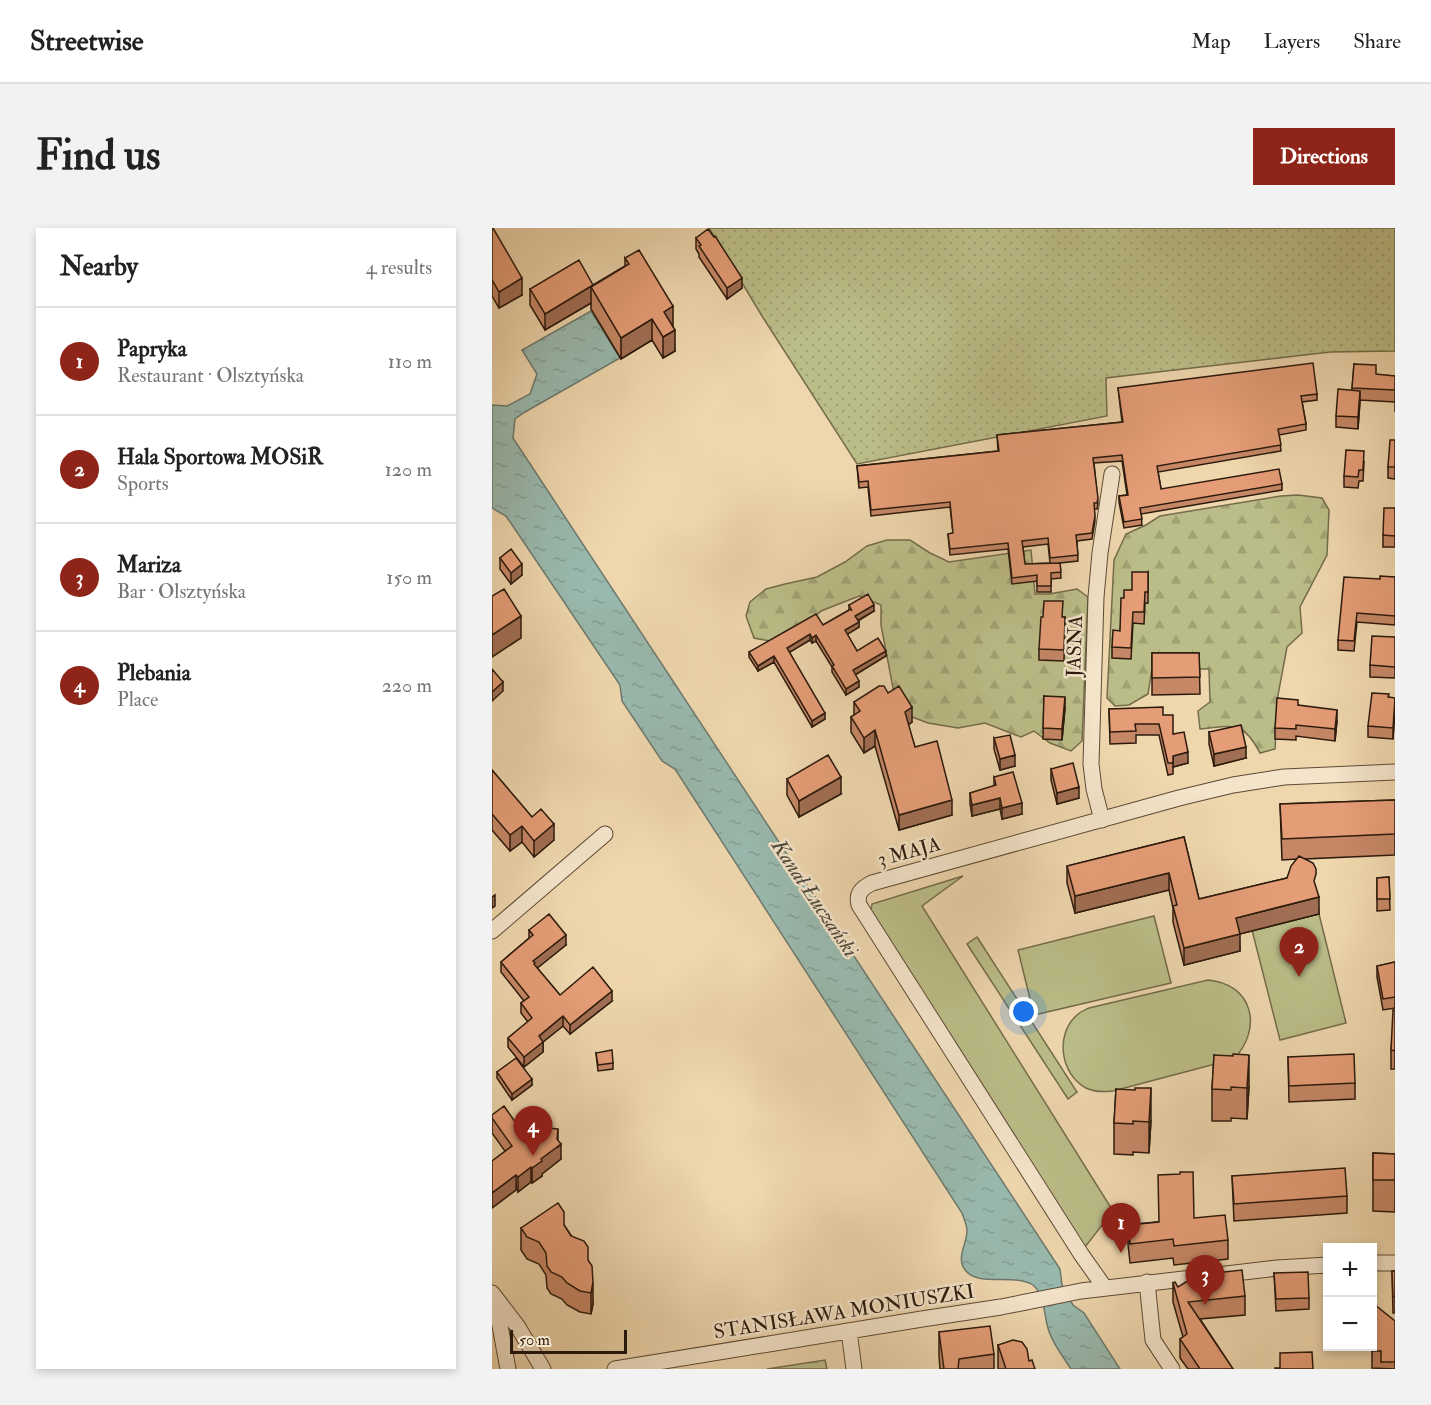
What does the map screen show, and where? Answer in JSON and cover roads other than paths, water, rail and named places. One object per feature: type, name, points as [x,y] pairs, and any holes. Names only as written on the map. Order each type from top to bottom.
[{"type":"street","name":"JASNA","points":[[1102,820],[1094,789],[1091,764],[1096,597],[1112,474]]},
{"type":"street","name":"3 MAJA","points":[[1105,1288],[859,906],[857,899],[859,893],[862,888],[872,882],[1233,785],[1261,780],[1330,774],[1395,772]]},
{"type":"street","points":[[492,931],[606,834]]},
{"type":"street","points":[[1377,1263],[1395,1263]]},
{"type":"street","name":"STANISŁAWA MONIUSZKI","points":[[615,1369],[1105,1288],[1277,1268],[1323,1265]]},
{"type":"street","points":[[1147,1282],[1153,1340],[1172,1369]]},
{"type":"street","points":[[495,1297],[508,1369]]},
{"type":"street","points":[[495,1297],[518,1327],[543,1369]]},
{"type":"street","points":[[849,1331],[854,1369]]},
{"type":"water","name":"Kanał Łuczański","points":[[591,311],[620,358],[515,419],[513,438],[1060,1269],[1062,1285],[1073,1305],[1084,1313],[1120,1369],[1071,1369],[1051,1336],[1041,1298],[1033,1285],[1017,1280],[979,1278],[966,1271],[961,1256],[967,1236],[962,1213],[675,769],[662,761],[622,701],[620,685],[506,516],[492,508],[492,405],[507,406],[530,394],[537,374],[522,350]]},
{"type":"place","name":"Hala Sportowa MOSiR","points":[[1299,977]]},
{"type":"place","name":"Plebania","points":[[533,1156]]},
{"type":"place","name":"Papryka","points":[[1121,1253]]},
{"type":"place","name":"Mariza","points":[[1205,1305]]}]
